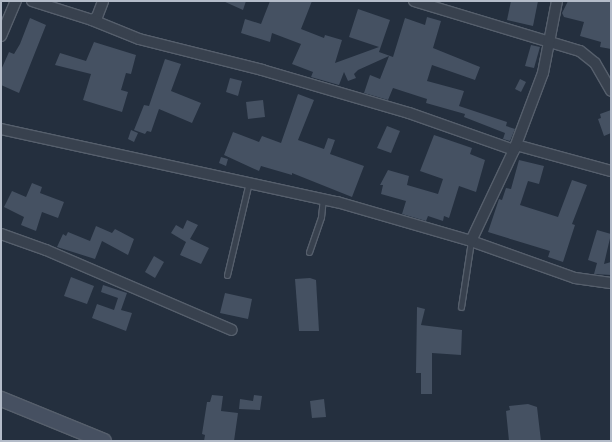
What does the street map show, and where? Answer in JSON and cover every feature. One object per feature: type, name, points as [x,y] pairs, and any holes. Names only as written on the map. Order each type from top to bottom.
[{"type":"main road","points":[[1,399],[104,441]]},
{"type":"street","points":[[1,36],[16,1]]},
{"type":"street","points":[[32,1],[92,20],[139,39],[262,70],[409,113],[515,147],[611,171]]},
{"type":"street","points":[[92,20],[97,17],[104,1]]},
{"type":"street","points":[[414,1],[588,56],[611,91]]},
{"type":"street","points":[[471,241],[515,147],[543,72],[557,1]]},
{"type":"street","points":[[1,129],[249,182],[323,200],[471,241],[575,278],[611,283]]},
{"type":"street","points":[[1,234],[46,250],[232,330]]},
{"type":"lane","points":[[227,276],[249,182]]},
{"type":"lane","points":[[309,252],[321,217],[323,200]]},
{"type":"lane","points":[[460,307],[471,241]]},
{"type":"building","points":[[223,1],[246,1],[243,10]]},
{"type":"building","points":[[270,1],[312,1],[301,29],[324,38],[325,35],[342,40],[335,63],[379,47],[349,37],[358,9],[390,20],[379,52],[393,57],[405,18],[425,25],[427,17],[441,21],[433,48],[480,67],[475,80],[432,65],[427,81],[464,91],[459,106],[507,122],[506,126],[515,129],[510,141],[503,139],[505,133],[464,117],[465,114],[426,103],[427,99],[393,88],[388,100],[364,93],[370,75],[380,79],[389,56],[358,70],[354,74],[356,78],[348,81],[344,72],[339,85],[311,77],[313,72],[292,64],[301,44],[272,33],[270,42],[241,33],[245,19],[261,24]]},
{"type":"building","points":[[511,1],[538,1],[533,26],[507,20]]},
{"type":"building","points":[[568,1],[611,1],[611,49],[600,47],[601,42],[580,36],[584,22],[564,17],[562,13]]},
{"type":"building","points":[[30,18],[46,25],[19,93],[1,85],[1,70],[9,52],[14,54],[20,44]]},
{"type":"building","points":[[94,42],[136,55],[131,74],[126,73],[121,90],[128,92],[122,112],[83,100],[91,74],[55,65],[60,53],[86,61]]},
{"type":"building","points":[[531,45],[540,47],[534,68],[525,66]]},
{"type":"building","points":[[165,59],[181,64],[171,91],[201,103],[192,123],[159,109],[151,132],[147,131],[145,134],[134,130],[144,105],[149,106]]},
{"type":"building","points":[[230,78],[242,81],[238,96],[226,92]]},
{"type":"building","points":[[520,79],[526,82],[521,92],[515,89]]},
{"type":"building","points":[[298,94],[314,100],[298,140],[324,149],[328,138],[335,140],[330,154],[364,166],[352,197],[292,173],[292,175],[261,166],[259,171],[224,155],[233,132],[259,142],[262,136],[281,143]]},
{"type":"building","points":[[263,100],[265,117],[248,119],[246,102]]},
{"type":"building","points":[[611,110],[611,133],[604,136],[598,119],[601,118],[600,114]]},
{"type":"building","points":[[387,126],[400,131],[391,153],[377,148]]},
{"type":"building","points":[[131,130],[138,133],[134,142],[128,139]]},
{"type":"building","points":[[434,135],[472,148],[470,154],[485,160],[476,192],[459,186],[449,218],[444,216],[443,221],[428,216],[426,221],[402,214],[406,201],[381,194],[383,185],[380,185],[388,170],[409,176],[407,185],[438,194],[443,179],[420,171]]},
{"type":"building","points":[[221,157],[228,159],[226,166],[219,163]]},
{"type":"building","points":[[519,160],[544,166],[539,184],[528,181],[520,205],[558,217],[572,180],[587,185],[572,224],[575,225],[563,262],[548,257],[550,251],[488,232],[499,199],[502,200],[506,188],[511,189]]},
{"type":"building","points":[[32,183],[42,187],[40,193],[64,202],[58,218],[42,212],[36,231],[21,225],[24,217],[4,207],[12,191],[26,197]]},
{"type":"building","points":[[187,220],[198,225],[190,239],[209,248],[201,264],[180,255],[186,242],[171,233],[176,225],[183,229]]},
{"type":"building","points":[[96,226],[112,233],[115,229],[134,239],[128,255],[102,241],[95,259],[57,247],[63,234],[66,236],[68,232],[90,241]]},
{"type":"building","points":[[597,230],[611,234],[604,264],[611,262],[611,275],[594,274],[597,263],[588,260]]},
{"type":"building","points":[[154,256],[164,262],[155,278],[145,272]]},
{"type":"building","points":[[71,277],[94,286],[87,304],[64,296]]},
{"type":"building","points":[[310,278],[316,280],[319,331],[299,331],[295,279]]},
{"type":"building","points":[[103,285],[127,293],[121,310],[132,313],[126,331],[92,318],[97,304],[114,310],[118,298],[101,292]]},
{"type":"building","points":[[225,293],[252,299],[248,319],[220,313]]},
{"type":"building","points":[[417,307],[425,309],[421,325],[462,330],[461,355],[432,353],[432,394],[421,394],[421,373],[416,373]]},
{"type":"building","points":[[212,395],[223,396],[221,411],[238,413],[234,441],[204,441],[205,435],[202,434],[207,402],[210,402]]},
{"type":"building","points":[[254,395],[262,396],[260,410],[239,409],[240,399],[253,401]]},
{"type":"building","points":[[324,399],[326,417],[312,418],[310,401]]},
{"type":"building","points":[[528,404],[537,407],[541,441],[509,441],[506,411],[510,410],[509,406]]}]
